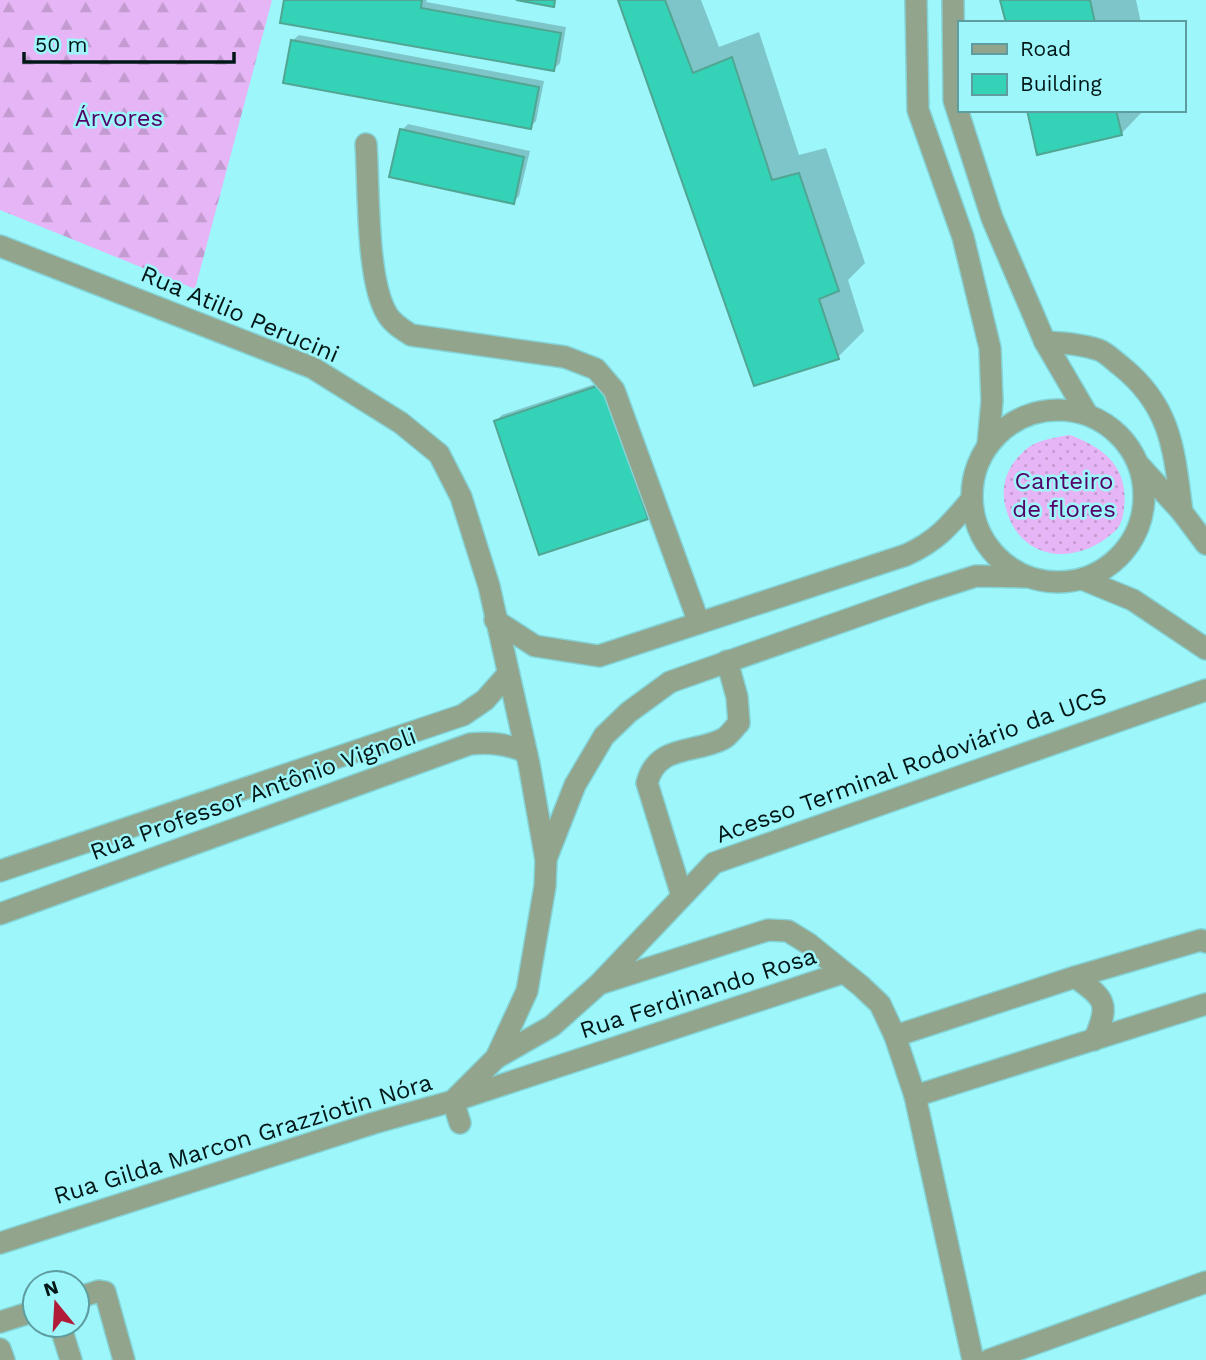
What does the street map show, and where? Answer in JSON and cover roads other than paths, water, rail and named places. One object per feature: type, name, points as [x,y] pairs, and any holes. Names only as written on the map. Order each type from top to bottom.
[{"type":"street","points":[[916,0],[918,110],[963,237],[989,348],[992,401],[988,444],[975,471],[971,500],[979,533],[999,560],[1028,577]]},
{"type":"street","points":[[953,0],[954,100],[992,218],[1045,342],[1087,414]]},
{"type":"street","points":[[366,144],[374,278],[387,314],[394,323],[411,335],[565,357],[596,369],[605,377],[614,390],[699,623]]},
{"type":"street","name":"Rua Atilio Perucini","points":[[0,246],[313,368],[401,423],[439,454],[461,497],[482,564],[495,620]]},
{"type":"street","points":[[1045,342],[1073,343],[1102,351],[1141,382],[1160,410],[1175,455],[1182,512]]},
{"type":"street","points":[[988,444],[1010,424],[1037,412],[1062,410],[1087,414],[1110,426],[1127,443],[1140,466],[1182,512],[1206,544]]},
{"type":"street","points":[[546,860],[575,785],[604,736],[629,712],[670,682],[976,576],[1028,577],[1055,583],[1082,579],[1116,560],[1139,528],[1145,491],[1140,466]]},
{"type":"street","points":[[495,620],[535,646],[599,656],[906,555],[927,546],[971,500]]},
{"type":"street","points":[[1082,579],[1133,600],[1206,649]]},
{"type":"street","name":"Rua Gilda Marcon Grazziotin Nóra","points":[[0,1244],[374,1123],[453,1101],[496,1058],[527,990],[545,886],[546,860],[539,812],[495,620]]},
{"type":"street","points":[[682,895],[647,783],[651,769],[663,757],[724,738],[739,723],[737,697],[727,661]]},
{"type":"street","name":"Rua Professor Antônio Vignoli","points":[[0,871],[463,715],[485,700],[508,674]]},
{"type":"street","name":"Acesso Terminal Rodoviário da UCS","points":[[496,1058],[552,1027],[599,984],[714,863],[1206,690]]},
{"type":"street","name":"Rua Professor Antônio Vignoli","points":[[0,914],[470,744],[509,744],[526,752]]},
{"type":"street","points":[[599,984],[768,930],[789,931],[842,973]]},
{"type":"street","points":[[895,1036],[1075,977],[1201,940],[1206,942]]},
{"type":"street","name":"Rua Ferdinando Rosa","points":[[453,1101],[842,973],[880,1004],[895,1036],[915,1096],[972,1360]]},
{"type":"street","points":[[1075,977],[1101,998],[1103,1019],[1094,1040]]},
{"type":"street","points":[[915,1096],[1206,1004]]},
{"type":"street","points":[[453,1101],[460,1123]]},
{"type":"street","points":[[989,1360],[1206,1282]]},
{"type":"street","points":[[91,1294],[105,1292],[124,1360]]},
{"type":"street","points":[[0,1322],[21,1315]]},
{"type":"street","points":[[64,1339],[71,1360]]},
{"type":"street","points":[[0,1349],[4,1360]]},
{"type":"park label","name":"Árvores","points":[[119,118]]},
{"type":"park label","name":"Canteiro de flores","points":[[1064,495]]}]
